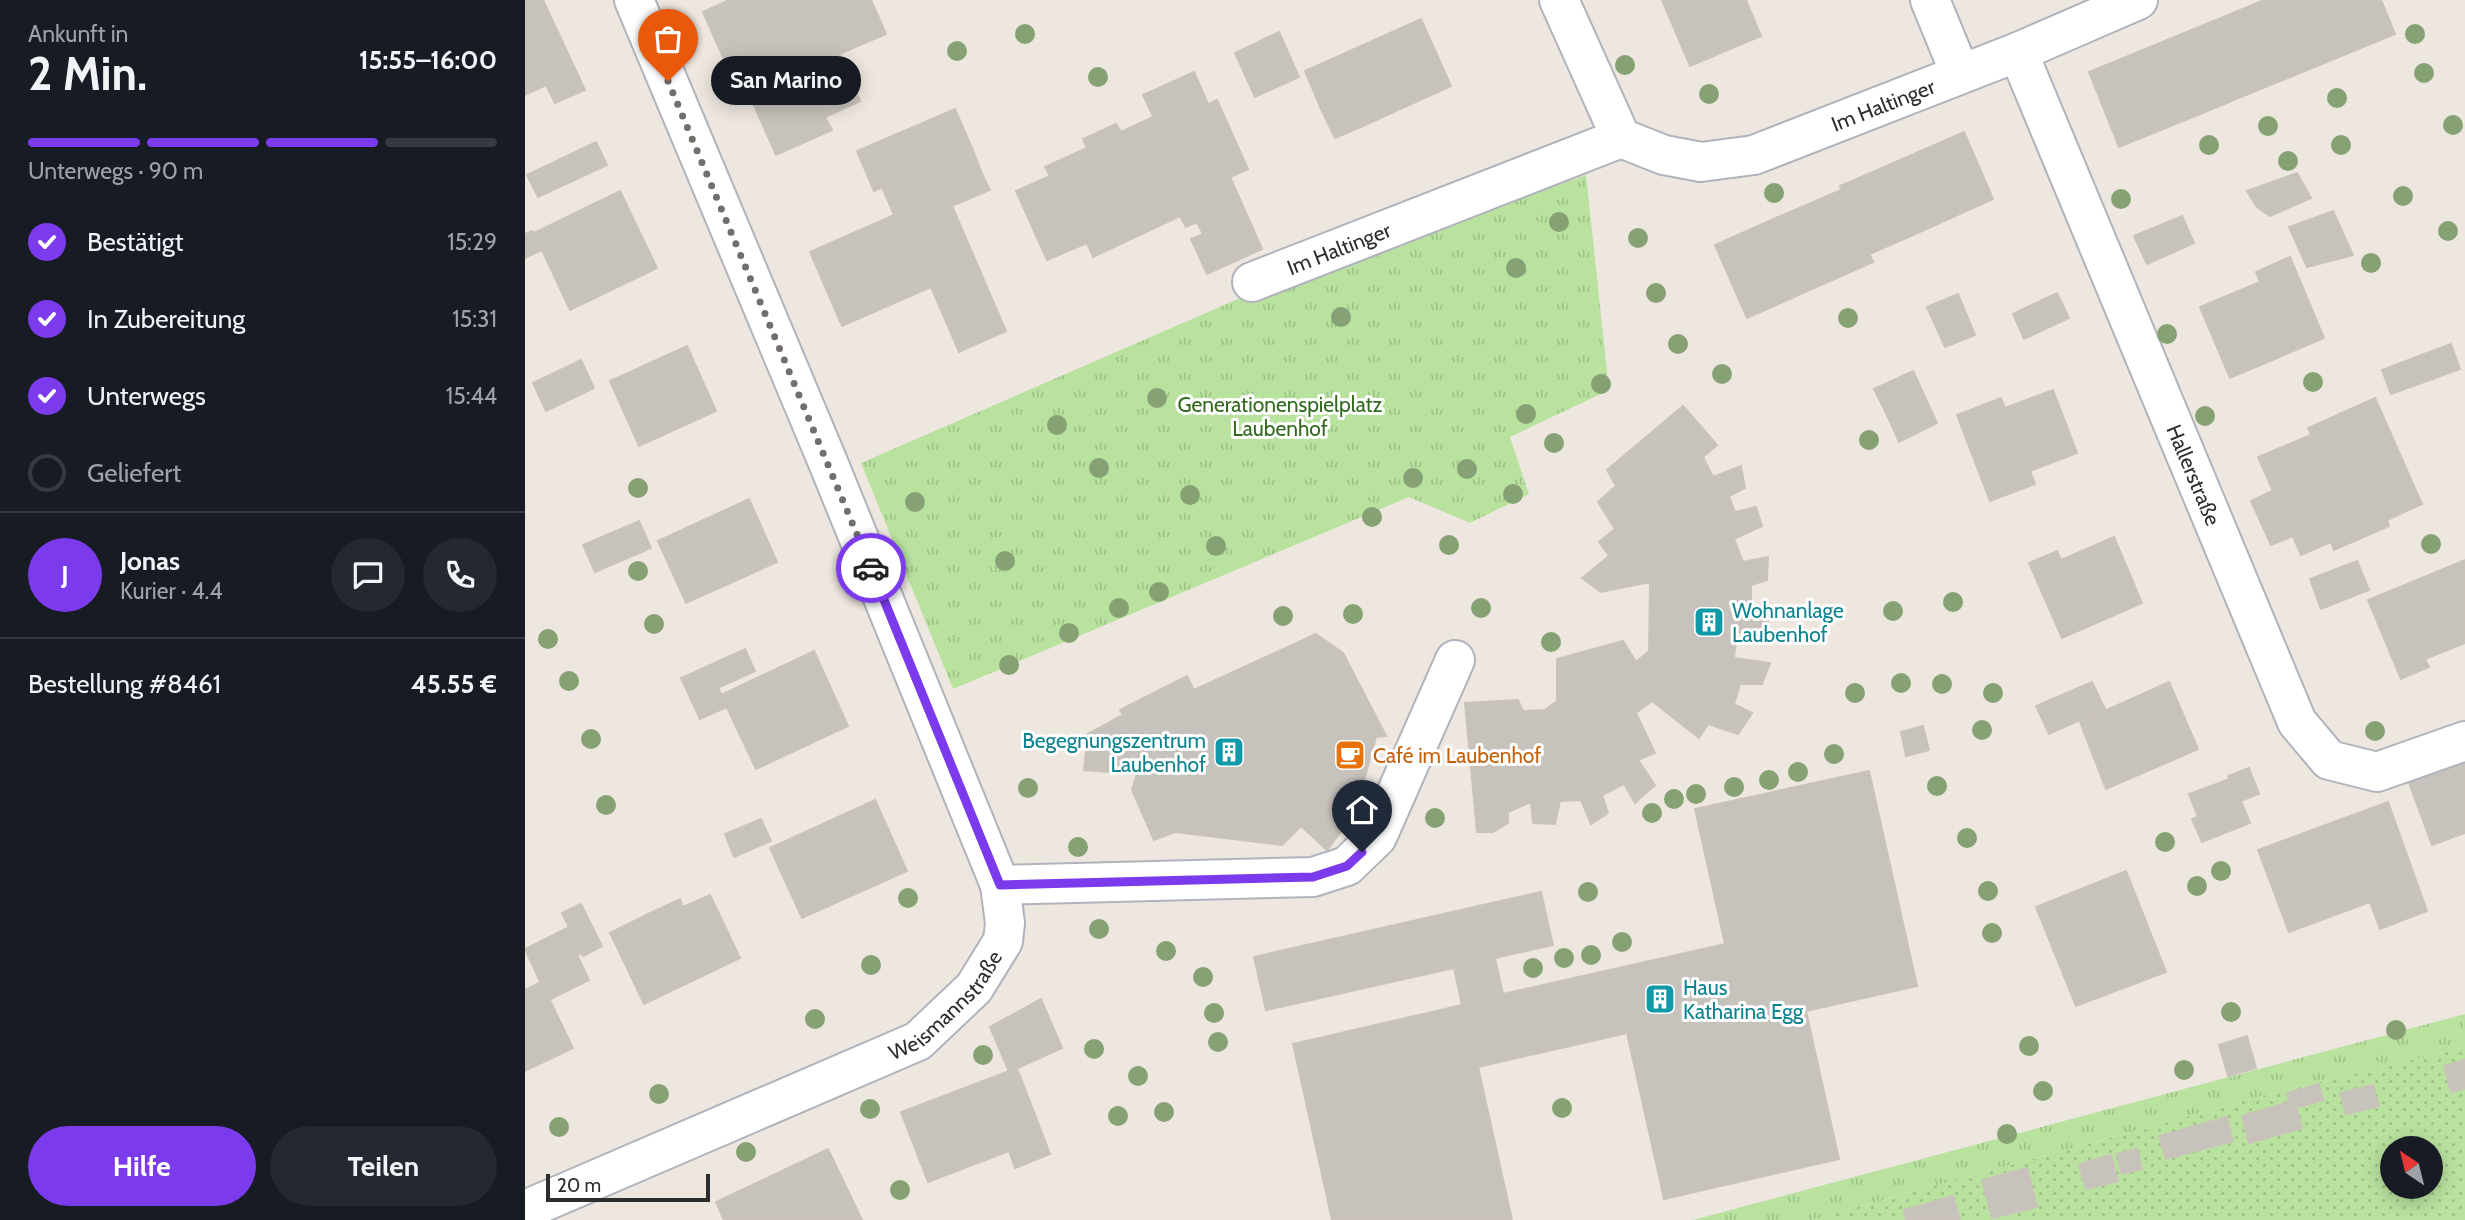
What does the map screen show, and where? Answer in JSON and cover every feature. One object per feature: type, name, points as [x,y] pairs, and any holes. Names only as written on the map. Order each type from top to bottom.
[{"type":"street","points":[[1559,0],[1621,138]]},
{"type":"street","points":[[1930,0],[1960,73]]},
{"type":"street","name":"Im Haltinger","points":[[1252,282],[1621,138],[1664,155],[1701,162],[1753,155],[2018,52],[2138,0]]},
{"type":"street","name":"Weismannstraße","points":[[525,1210],[918,1041],[974,988],[1003,941],[1005,923],[1000,885],[639,2]]},
{"type":"street","name":"Hallerstraße","points":[[2018,52],[2297,722],[2329,760],[2377,772],[2465,741]]},
{"type":"street","points":[[1000,885],[1313,877],[1347,866],[1377,837],[1455,660]]},
{"type":"green space","name":"Generationenspielplatz Laubenhof","points":[[1586,175],[1609,390],[1510,437],[1529,494],[1470,523],[1409,497],[953,689],[861,463],[1238,299]]},
{"type":"green space","points":[[2465,1014],[2465,1047],[2254,1098],[1811,1220],[1693,1220]]},
{"type":"green space","points":[[2465,1047],[2465,1220],[1811,1220],[2254,1098]]},
{"type":"building","points":[[525,0],[543,0],[585,90],[555,103],[546,85],[525,95]]},
{"type":"building","points":[[729,0],[871,0],[886,34],[839,54],[860,101],[825,117],[832,130],[776,155],[749,94],[741,98],[703,12]]},
{"type":"building","points":[[1662,0],[1746,0],[1761,36],[1690,66]]},
{"type":"building","points":[[2264,0],[2302,0],[2327,62],[2263,88],[2233,13]]},
{"type":"building","points":[[2302,0],[2381,0],[2395,34],[2327,62]]},
{"type":"building","points":[[2233,13],[2263,88],[2198,115],[2167,40]]},
{"type":"building","points":[[1421,19],[1451,86],[1361,127],[1348,97],[1321,109],[1305,71]]},
{"type":"building","points":[[1279,32],[1299,77],[1255,97],[1235,53]]},
{"type":"building","points":[[2167,40],[2198,115],[2119,147],[2089,72]]},
{"type":"building","points":[[1194,72],[1208,104],[1158,127],[1143,95]]},
{"type":"building","points":[[1348,97],[1361,127],[1335,138],[1321,109]]},
{"type":"building","points":[[1217,100],[1248,169],[1230,177],[1247,215],[1203,234],[1197,222],[1186,227],[1180,216],[1093,257],[1087,243],[1047,260],[1016,191],[1050,176],[1045,167],[1087,148],[1083,139],[1116,124],[1121,132],[1153,117],[1158,127]]},
{"type":"building","points":[[955,109],[972,148],[874,191],[857,151]]},
{"type":"building","points":[[1964,132],[1993,199],[1929,228],[1900,160]]},
{"type":"building","points":[[596,142],[607,165],[538,197],[527,175]]},
{"type":"building","points":[[972,148],[983,176],[894,215],[882,187]]},
{"type":"building","points":[[1900,160],[1929,228],[1870,254],[1840,186]]},
{"type":"building","points":[[2297,173],[2311,198],[2270,216],[2257,207],[2247,191]]},
{"type":"building","points":[[983,176],[990,190],[952,206],[946,192]]},
{"type":"building","points":[[1841,190],[1873,262],[1810,290],[1778,217]]},
{"type":"building","points":[[620,191],[657,268],[570,310],[534,233]]},
{"type":"building","points":[[946,192],[1006,331],[959,352],[931,287],[842,326],[810,252]]},
{"type":"building","points":[[2333,211],[2353,255],[2307,267],[2289,227]]},
{"type":"building","points":[[1247,215],[1262,249],[1207,274],[1191,239]]},
{"type":"building","points":[[2182,216],[2194,243],[2147,264],[2134,236]]},
{"type":"building","points":[[1778,217],[1810,290],[1747,318],[1715,245]]},
{"type":"building","points":[[532,231],[542,250],[525,258],[525,234]]},
{"type":"building","points":[[2290,257],[2324,338],[2230,378],[2200,307],[2260,282],[2256,272]]},
{"type":"building","points":[[2057,293],[2069,318],[2024,339],[2013,314]]},
{"type":"building","points":[[1958,294],[1975,335],[1945,347],[1927,307]]},
{"type":"building","points":[[2451,344],[2460,369],[2433,379],[2424,354]]},
{"type":"building","points":[[687,346],[716,411],[639,446],[610,381]]},
{"type":"building","points":[[2424,354],[2433,379],[2391,394],[2382,370]]},
{"type":"building","points":[[581,360],[594,388],[546,411],[533,383]]},
{"type":"building","points":[[1913,371],[1925,397],[1887,415],[1874,389]]},
{"type":"building","points":[[2053,390],[2077,453],[2030,471],[2035,484],[1990,501],[1957,415],[2001,398],[2005,408]]},
{"type":"building","points":[[1925,397],[1937,423],[1899,442],[1887,415]]},
{"type":"building","points":[[2375,398],[2422,504],[2387,520],[2389,526],[2334,550],[2331,542],[2301,555],[2258,457],[2311,435],[2308,428]]},
{"type":"building","name":"Wohnanlage Laubenhof","points":[[1683,406],[1717,445],[1703,457],[1713,477],[1741,466],[1745,488],[1729,496],[1735,512],[1756,507],[1762,526],[1734,539],[1743,562],[1768,557],[1767,580],[1751,585],[1751,609],[1771,611],[1765,633],[1737,632],[1734,658],[1770,663],[1762,684],[1740,684],[1734,704],[1752,713],[1738,734],[1708,724],[1699,738],[1652,701],[1636,713],[1655,753],[1638,760],[1655,785],[1635,803],[1624,784],[1602,795],[1608,813],[1591,824],[1581,800],[1560,801],[1555,824],[1533,823],[1531,802],[1508,812],[1508,823],[1493,832],[1477,832],[1465,703],[1518,700],[1523,711],[1545,710],[1557,701],[1557,659],[1623,641],[1636,662],[1649,651],[1650,582],[1601,592],[1582,578],[1609,556],[1599,542],[1615,529],[1598,502],[1616,486],[1607,470]]},
{"type":"building","points":[[2272,491],[2293,536],[2271,545],[2251,501]]},
{"type":"building","points":[[749,499],[777,562],[686,603],[658,541]]},
{"type":"building","points":[[639,521],[651,548],[595,572],[583,545]]},
{"type":"building","points":[[2114,537],[2142,603],[2062,638],[2029,563],[2057,551],[2061,560]]},
{"type":"building","points":[[2465,560],[2465,643],[2425,659],[2429,667],[2401,679],[2368,600]]},
{"type":"building","points":[[2357,561],[2369,590],[2321,609],[2310,579]]},
{"type":"building","name":"Begegnungszentrum Laubenhof","points":[[1316,634],[1343,653],[1386,736],[1376,737],[1355,813],[1327,850],[1301,826],[1282,845],[1175,832],[1154,840],[1132,790],[1137,774],[1084,770],[1088,734],[1123,715],[1120,710],[1187,676],[1194,690]]},
{"type":"building","points":[[745,649],[755,671],[707,693],[697,671]]},
{"type":"building","points":[[814,651],[848,726],[756,769],[721,695]]},
{"type":"building","points":[[697,671],[707,693],[718,688],[727,707],[700,719],[681,678]]},
{"type":"building","points":[[2092,682],[2105,709],[2049,734],[2036,706]]},
{"type":"building","points":[[2169,682],[2198,749],[2106,789],[2080,722]]},
{"type":"building","points":[[1923,726],[1929,750],[1906,756],[1901,732]]},
{"type":"building","points":[[2463,759],[2465,833],[2432,845],[2408,780]]},
{"type":"building","points":[[2249,768],[2259,794],[2198,817],[2189,794],[2230,779],[2228,776]]},
{"type":"building","name":"Haus Katharina Egg","points":[[1869,771],[1917,986],[1806,1011],[1839,1159],[1664,1199],[1627,1033],[1478,1067],[1512,1220],[1332,1220],[1293,1044],[1462,1005],[1454,968],[1266,1010],[1254,957],[1541,892],[1553,945],[1495,958],[1503,994],[1725,944],[1695,809]]},
{"type":"building","points":[[875,800],[907,871],[802,918],[770,848]]},
{"type":"building","points":[[2241,801],[2250,823],[2202,842],[2192,819]]},
{"type":"building","points":[[2388,802],[2427,911],[2380,929],[2370,902],[2289,932],[2258,850]]},
{"type":"building","points":[[761,819],[771,841],[734,857],[725,834]]},
{"type":"building","points":[[2126,871],[2166,972],[2076,1006],[2036,907]]},
{"type":"building","points":[[710,895],[740,958],[644,1004],[614,941],[651,923],[646,915],[680,899],[683,907]]},
{"type":"building","points":[[581,904],[602,946],[583,956],[562,913]]},
{"type":"building","points":[[646,915],[651,923],[614,941],[610,933]]},
{"type":"building","points":[[569,927],[581,953],[537,975],[525,949]]},
{"type":"building","points":[[577,955],[589,980],[549,1000],[537,975]]},
{"type":"building","points":[[541,982],[573,1048],[525,1071],[525,990]]},
{"type":"building","points":[[1041,999],[1062,1048],[1009,1072],[990,1027]]},
{"type":"building","points":[[2247,1036],[2256,1068],[2228,1076],[2219,1045]]},
{"type":"building","points":[[2465,1060],[2465,1088],[2451,1092],[2444,1066]]},
{"type":"building","points":[[1017,1068],[1050,1154],[1015,1168],[1009,1151],[928,1182],[901,1112]]},
{"type":"building","points":[[2319,1084],[2323,1100],[2291,1109],[2287,1093]]},
{"type":"building","points":[[2373,1085],[2379,1106],[2346,1114],[2340,1093]]},
{"type":"building","points":[[2289,1102],[2291,1109],[2296,1108],[2302,1128],[2249,1143],[2242,1116]]},
{"type":"building","points":[[2227,1117],[2233,1141],[2166,1159],[2159,1136]]},
{"type":"building","points":[[828,1149],[862,1220],[724,1220],[716,1202]]},
{"type":"building","points":[[2137,1149],[2142,1169],[2122,1174],[2117,1154]]},
{"type":"building","points":[[2111,1155],[2118,1181],[2086,1189],[2079,1164]]},
{"type":"building","points":[[2027,1168],[2037,1207],[1992,1218],[1982,1180]]},
{"type":"building","points":[[1953,1196],[1960,1220],[1906,1220],[1904,1210]]},
{"type":"way so far","points":[[668,81],[871,568]]},
{"type":"place","name":"San Marino","points":[[668,81]]},
{"type":"place","name":"Wohnanlage Laubenhof","points":[[1709,622]]},
{"type":"place","name":"Begegnungszentrum Laubenhof","points":[[1229,752]]},
{"type":"place","name":"Café im Laubenhof","points":[[1350,755]]},
{"type":"place","name":"Haus Katharina Egg","points":[[1660,999]]},
{"type":"route","points":[[871,568],[1000,885],[1313,877],[1347,866],[1362,852]]}]
